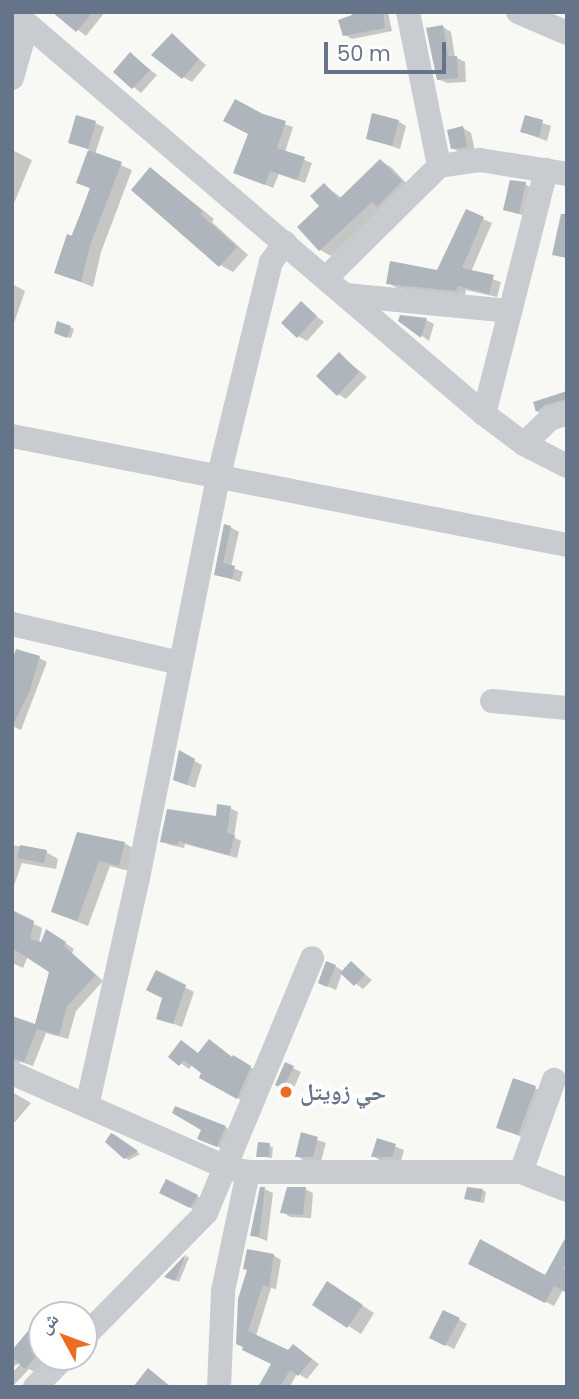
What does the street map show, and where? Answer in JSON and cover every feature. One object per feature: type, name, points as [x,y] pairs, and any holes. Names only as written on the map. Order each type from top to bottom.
[{"type":"street","points":[[408,12],[439,166]]},
{"type":"street","points":[[518,12],[567,33]]},
{"type":"street","points":[[12,78],[20,19]]},
{"type":"street","points":[[20,19],[484,414],[524,444],[567,466]]},
{"type":"street","points":[[326,278],[439,166],[480,160],[556,172],[510,311],[484,414]]},
{"type":"street","points":[[87,1106],[138,878],[218,478],[271,262],[285,243]]},
{"type":"street","points":[[346,295],[510,311]]},
{"type":"street","points":[[524,444],[550,419],[567,413]]},
{"type":"street","points":[[12,436],[567,545]]},
{"type":"street","points":[[12,624],[179,663]]},
{"type":"street","points":[[492,701],[567,708]]},
{"type":"street","points":[[219,1387],[223,1291],[237,1170],[312,958]]},
{"type":"street","points":[[12,1073],[237,1170],[521,1172],[567,1190]]},
{"type":"street","points":[[521,1172],[554,1080]]},
{"type":"street","points":[[98,1323],[206,1213],[237,1170]]},
{"type":"street","points":[[35,1387],[51,1371]]},
{"type":"building","points":[[52,12],[93,12],[76,32]]},
{"type":"building","points":[[351,12],[383,12],[385,28],[343,36],[338,20],[352,15]]},
{"type":"building","points":[[443,25],[448,56],[457,56],[458,78],[437,80],[426,28]]},
{"type":"building","points":[[172,33],[199,59],[182,79],[151,55]]},
{"type":"building","points":[[130,52],[150,70],[132,89],[113,72]]},
{"type":"building","points":[[235,99],[263,114],[286,121],[277,148],[305,157],[297,180],[270,171],[265,185],[233,173],[248,134],[223,121]]},
{"type":"building","points":[[372,113],[399,120],[392,146],[366,139]]},
{"type":"building","points":[[76,115],[96,121],[88,149],[68,143]]},
{"type":"building","points":[[525,115],[543,120],[539,137],[520,132]]},
{"type":"building","points":[[463,126],[467,147],[451,149],[447,130]]},
{"type":"building","points":[[88,150],[122,162],[90,245],[81,282],[54,273],[67,234],[72,236],[90,188],[76,183]]},
{"type":"building","points":[[380,159],[402,181],[377,207],[372,202],[319,251],[297,227],[319,206],[310,196],[324,183],[339,199]]},
{"type":"building","points":[[150,167],[203,211],[200,214],[237,247],[219,267],[131,190]]},
{"type":"building","points":[[510,180],[526,182],[519,214],[503,210]]},
{"type":"building","points":[[466,209],[484,217],[462,268],[494,275],[489,294],[458,286],[456,291],[386,284],[390,261],[437,270]]},
{"type":"building","points":[[561,214],[567,214],[567,258],[552,255]]},
{"type":"building","points":[[301,301],[317,316],[297,338],[281,323]]},
{"type":"building","points":[[400,315],[427,318],[421,338],[398,321]]},
{"type":"building","points":[[57,321],[71,326],[67,338],[54,333]]},
{"type":"building","points":[[339,352],[359,372],[337,396],[316,376]]},
{"type":"building","points":[[567,391],[567,399],[545,405],[536,412],[533,402]]},
{"type":"building","points":[[224,524],[231,526],[223,563],[235,566],[232,579],[214,575]]},
{"type":"building","points":[[16,649],[40,656],[30,690],[12,727],[12,660]]},
{"type":"building","points":[[179,750],[195,759],[187,785],[173,780]]},
{"type":"building","points":[[217,804],[231,806],[227,833],[235,835],[229,855],[178,841],[177,845],[160,842],[167,809],[216,816]]},
{"type":"building","points":[[77,832],[125,842],[119,866],[99,861],[77,921],[51,912]]},
{"type":"building","points":[[20,845],[47,850],[44,863],[17,858]]},
{"type":"building","points":[[12,910],[34,921],[30,939],[41,942],[46,929],[66,942],[64,946],[96,975],[67,1006],[59,1035],[37,1029],[24,1062],[12,1058],[12,1016],[35,1024],[49,972],[12,948]]},
{"type":"building","points":[[326,961],[336,965],[327,987],[318,983]]},
{"type":"building","points":[[351,961],[365,974],[354,986],[340,973]]},
{"type":"building","points":[[156,970],[186,985],[173,1024],[156,1019],[162,998],[146,990]]},
{"type":"building","points":[[209,1039],[232,1057],[233,1055],[251,1066],[237,1099],[199,1078],[201,1073],[184,1060],[179,1066],[168,1057],[181,1040],[198,1053]]},
{"type":"building","points":[[285,1062],[294,1066],[283,1089],[275,1085]]},
{"type":"building","points":[[513,1078],[536,1086],[518,1135],[496,1128]]},
{"type":"building","points":[[175,1106],[226,1126],[217,1147],[197,1139],[201,1130],[172,1113]]},
{"type":"building","points":[[301,1132],[318,1137],[313,1157],[295,1157]]},
{"type":"building","points":[[111,1133],[138,1151],[124,1159],[105,1142]]},
{"type":"building","points":[[377,1138],[396,1144],[392,1157],[371,1157]]},
{"type":"building","points":[[258,1142],[270,1143],[269,1157],[256,1157]]},
{"type":"building","points":[[166,1179],[198,1195],[190,1208],[159,1193]]},
{"type":"building","points":[[260,1187],[265,1187],[259,1237],[250,1236]]},
{"type":"building","points":[[287,1187],[306,1187],[303,1215],[280,1213]]},
{"type":"building","points":[[467,1187],[483,1189],[480,1202],[464,1199]]},
{"type":"building","points":[[567,1235],[567,1259],[563,1270],[567,1272],[567,1293],[554,1286],[545,1303],[468,1264],[480,1239],[545,1275]]},
{"type":"building","points":[[247,1249],[274,1254],[269,1287],[263,1285],[248,1331],[288,1350],[293,1344],[312,1359],[298,1376],[290,1370],[280,1387],[258,1387],[271,1364],[242,1350],[243,1347],[236,1344],[238,1299],[247,1270],[243,1269]]},
{"type":"building","points":[[186,1254],[175,1281],[164,1277]]},
{"type":"building","points":[[327,1281],[363,1305],[347,1328],[312,1305]]},
{"type":"building","points":[[443,1310],[460,1318],[445,1346],[429,1338]]},
{"type":"building","points":[[28,1331],[28,1365],[25,1369],[12,1357],[12,1350]]},
{"type":"building","points":[[148,1368],[171,1387],[133,1387]]},
{"type":"place","name":"حي زويتل","points":[[286,1092]]}]
